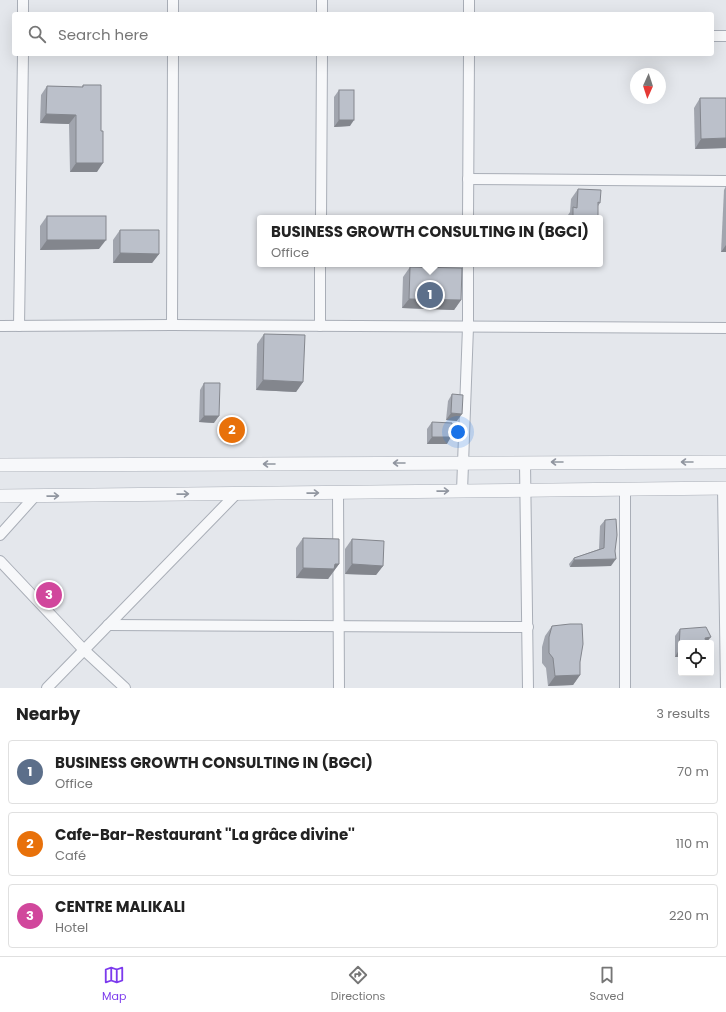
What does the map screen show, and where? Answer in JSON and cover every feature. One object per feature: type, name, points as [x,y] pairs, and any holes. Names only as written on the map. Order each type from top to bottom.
[{"type":"street","points":[[23,0],[23,12]]},
{"type":"street","points":[[173,0],[173,12]]},
{"type":"street","points":[[322,0],[322,12]]},
{"type":"street","points":[[469,0],[470,12]]},
{"type":"street","points":[[714,36],[726,36]]},
{"type":"street","points":[[19,326],[23,56]]},
{"type":"street","points":[[172,325],[173,56]]},
{"type":"street","points":[[321,215],[322,56]]},
{"type":"street","points":[[468,215],[470,56]]},
{"type":"street","points":[[468,179],[726,181]]},
{"type":"street","points":[[320,267],[320,326]]},
{"type":"street","points":[[462,491],[468,327],[468,267]]},
{"type":"street","points":[[0,326],[172,325],[726,328]]},
{"type":"street","points":[[0,465],[726,462]]},
{"type":"street","points":[[525,463],[528,688]]},
{"type":"street","points":[[0,496],[724,488],[726,688]]},
{"type":"street","points":[[625,489],[625,688]]},
{"type":"street","points":[[338,492],[339,688]]},
{"type":"street","points":[[47,688],[236,494]]},
{"type":"street","points":[[0,535],[35,496]]},
{"type":"street","points":[[0,561],[84,650],[125,688]]},
{"type":"street","points":[[108,625],[528,627]]},
{"type":"building","points":[[83,85],[101,85],[103,163],[76,163],[76,115],[46,114],[47,86],[83,87]]},
{"type":"building","points":[[339,90],[354,90],[354,120],[339,120]]},
{"type":"building","points":[[700,98],[726,98],[726,138],[701,139]]},
{"type":"building","points":[[578,189],[601,190],[600,203],[598,202],[598,215],[573,215],[573,207],[577,208]]},
{"type":"building","points":[[47,216],[106,216],[106,240],[47,240]]},
{"type":"building","points":[[120,230],[159,230],[159,254],[120,253]]},
{"type":"building","points":[[410,267],[462,268],[461,300],[409,299]]},
{"type":"building","points":[[264,334],[305,335],[303,382],[263,380]]},
{"type":"building","points":[[204,383],[220,383],[219,416],[204,416]]},
{"type":"building","points":[[452,394],[463,395],[462,414],[451,413]]},
{"type":"building","points":[[432,422],[452,423],[451,437],[432,437]]},
{"type":"building","points":[[616,519],[616,559],[574,560],[574,558],[604,548],[605,520]]},
{"type":"building","points":[[303,538],[339,539],[339,564],[335,564],[334,569],[303,568]]},
{"type":"building","points":[[352,539],[384,541],[383,566],[352,564]]},
{"type":"building","points":[[582,624],[583,644],[580,662],[580,675],[555,676],[553,658],[549,653],[549,637],[552,626]]},
{"type":"building","points":[[706,627],[711,637],[705,638],[705,640],[679,640],[680,629]]},
{"type":"place","name":"BUSINESS GROWTH CONSULTING IN (BGCI)","points":[[430,295]]},
{"type":"place","name":"Cafe-Bar-Restaurant ''La grâce divine''","points":[[232,430]]},
{"type":"place","name":"CENTRE MALIKALI","points":[[49,595]]}]
